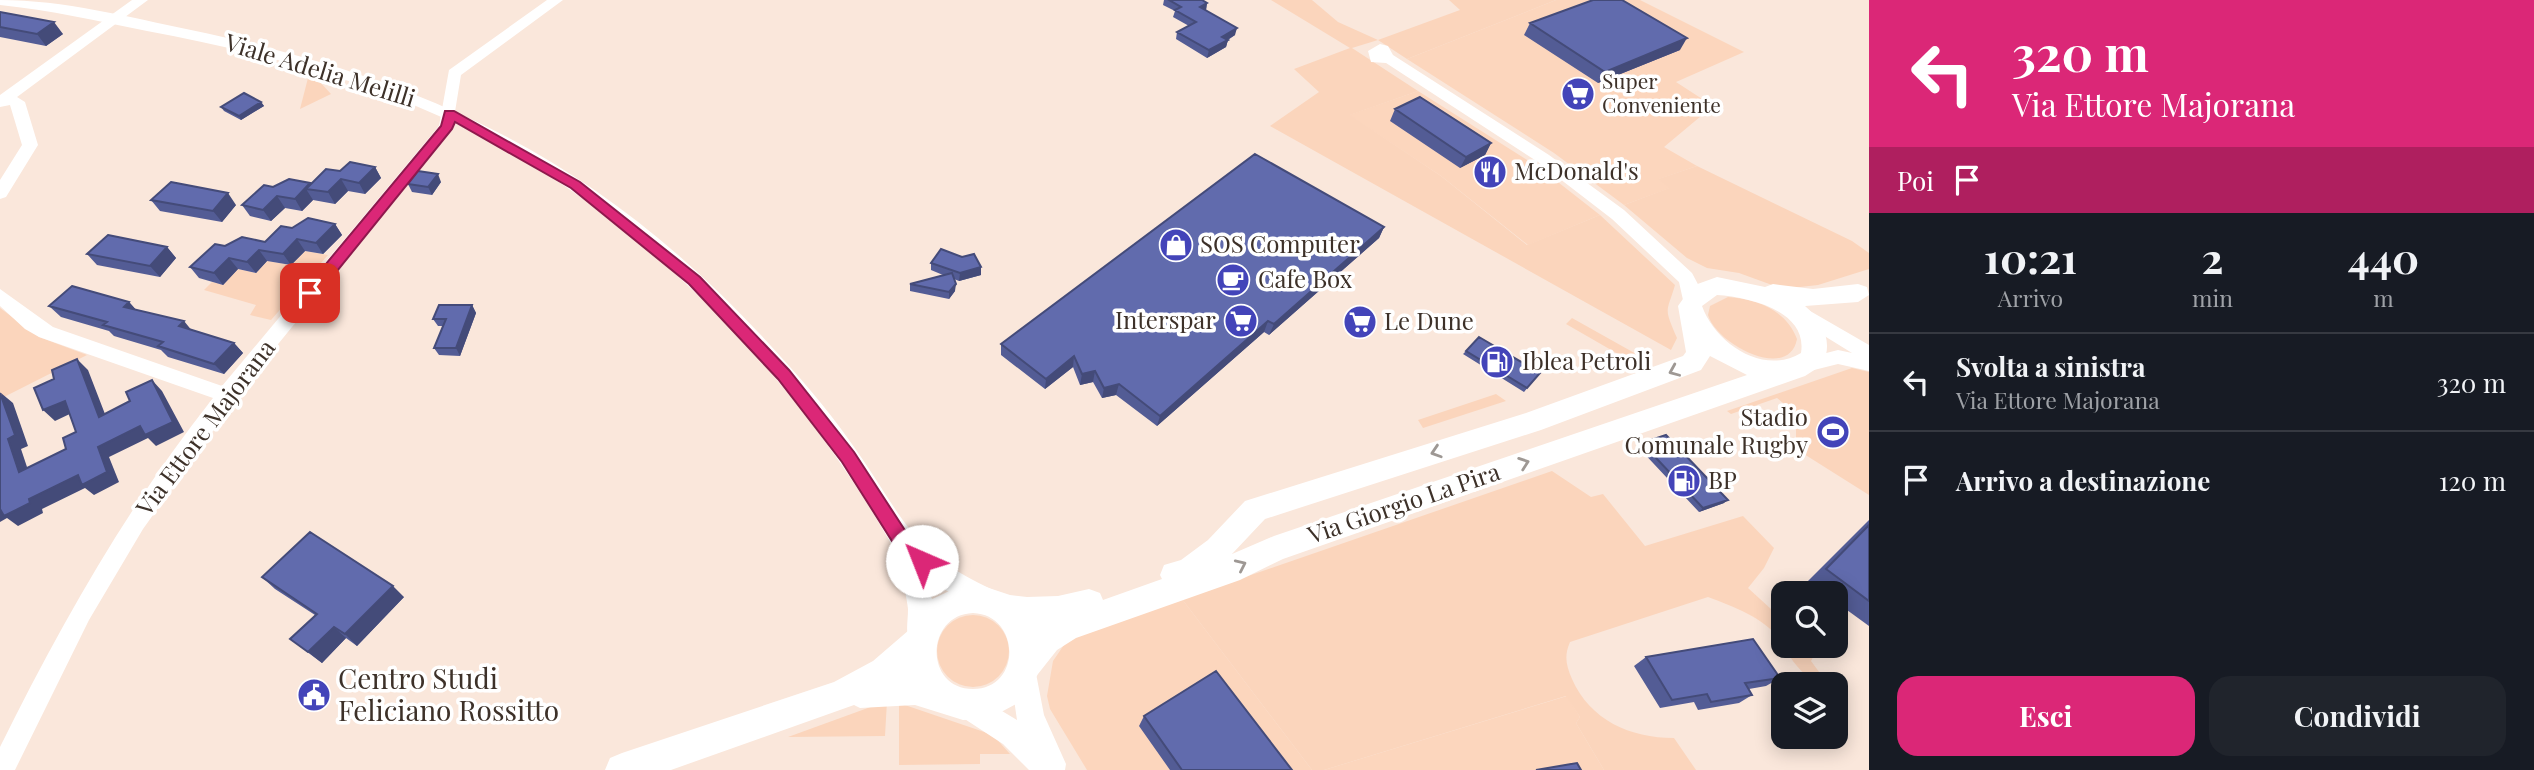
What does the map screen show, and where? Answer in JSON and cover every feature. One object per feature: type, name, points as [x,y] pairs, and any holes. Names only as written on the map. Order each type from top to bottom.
[{"type":"main road","points":[[1742,287],[1813,298],[1864,291],[1826,313],[1818,331],[1816,350],[1801,367],[1768,370],[1735,359],[1707,340],[1692,311],[1703,289],[1742,287]]},
{"type":"main road","points":[[1742,287],[1779,301],[1818,331]]},
{"type":"main road","name":"Via Giorgio La Pira","points":[[997,606],[1030,613],[1067,611],[1190,570],[1218,549],[1255,510],[1670,373],[1692,363],[1699,353],[1692,311]]},
{"type":"main road","name":"Via Giorgio La Pira","points":[[1026,668],[1046,640],[1066,627],[1229,570],[1274,549],[1801,367]]},
{"type":"main road","points":[[841,695],[896,688],[915,689],[959,701],[985,703],[1002,697],[1015,686],[1026,668],[1024,633],[997,606],[972,599],[947,606],[928,621],[920,638],[918,655],[928,681],[959,701]]},
{"type":"main road","points":[[622,770],[841,695],[884,672],[920,638]]},
{"type":"street","points":[[3,100],[141,0]]},
{"type":"street","points":[[450,113],[447,100],[454,73],[556,0]]},
{"type":"street","name":"Viale Adelia Melilli","points":[[0,1],[18,1],[222,39],[289,56],[450,113],[576,185],[694,281],[750,336],[820,419],[848,457],[903,543]]},
{"type":"street","points":[[1387,57],[1518,141],[1598,197],[1686,278],[1691,288],[1692,311]]},
{"type":"street","points":[[0,193],[8,169],[30,145],[17,102],[3,100]]},
{"type":"street","name":"Via Ettore Majorana","points":[[2,770],[93,588],[135,521],[225,395],[447,127],[450,113]]},
{"type":"street","points":[[1672,263],[1692,274],[1742,287]]},
{"type":"street","points":[[0,296],[31,324],[47,332],[225,395]]},
{"type":"street","points":[[1818,331],[1869,354]]},
{"type":"street","points":[[1801,367],[1838,357],[1869,364]]},
{"type":"street","points":[[903,543],[942,578],[997,606]]},
{"type":"street","points":[[903,543],[921,606],[920,638]]},
{"type":"street","points":[[1026,668],[1030,716],[1052,770]]},
{"type":"street","points":[[959,701],[1013,734],[1052,770]]},
{"type":"shaded area","points":[[1271,0],[1312,0],[1338,22],[1378,40],[1352,48],[1418,91],[1350,115],[1441,176],[1527,245],[1600,215],[1675,285],[1668,306],[1677,338],[1671,350],[1270,126],[1319,92],[1294,69],[1350,48]]},
{"type":"shaded area","points":[[1449,0],[1556,0],[1407,59],[1378,40],[1460,10]]},
{"type":"shaded area","name":"Super Conveniente","points":[[1556,0],[1640,0],[1744,52],[1676,82],[1713,106],[1664,147],[1697,166],[1659,179],[1670,188],[1624,205],[1554,153],[1407,59]]},
{"type":"shaded area","points":[[308,78],[319,81],[331,94],[300,109]]},
{"type":"shaded area","name":"McDonald's","points":[[1418,91],[1540,168],[1600,215],[1528,245],[1441,176],[1349,115]]},
{"type":"shaded area","points":[[1697,166],[1852,241],[1869,253],[1869,269],[1818,285],[1791,288],[1772,285],[1739,273],[1707,268],[1687,258],[1624,205],[1669,188],[1658,179]]},
{"type":"shaded area","points":[[305,251],[328,255],[271,320],[250,315],[256,305],[204,290],[212,282],[223,284],[238,269],[256,273],[267,261],[291,265]]},
{"type":"shaded area","points":[[1728,297],[1749,300],[1778,313],[1786,320],[1797,339],[1791,352],[1781,358],[1768,358],[1738,347],[1725,337],[1708,315],[1710,306]]},
{"type":"shaded area","points":[[0,308],[39,337],[87,355],[0,399]]},
{"type":"shaded area","points":[[1572,318],[1638,355],[1632,362],[1566,324]]},
{"type":"shaded area","name":"Stadio Comunale Rugby","points":[[1852,368],[1869,372],[1869,495],[1796,449],[1796,414],[1777,398],[1731,414],[1727,411]]},
{"type":"shaded area","points":[[1496,394],[1506,401],[1423,428],[1418,420]]},
{"type":"shaded area","points":[[1552,471],[1591,497],[1603,494],[1645,546],[1743,516],[1774,548],[1764,568],[1748,588],[1771,609],[1771,630],[1739,610],[1708,597],[1570,642],[1568,647],[1566,660],[1570,674],[1589,706],[1613,724],[1627,730],[1642,735],[1674,738],[1696,770],[1604,770],[1576,723],[1580,717],[1566,696],[1324,770],[1312,770],[1182,599]]},
{"type":"shaded area","points":[[1182,599],[1312,770],[1087,770],[1050,709],[1047,696],[1053,661],[1068,639]]},
{"type":"shaded area","points":[[973,615],[987,618],[999,625],[1006,637],[1009,651],[1006,665],[999,677],[987,684],[973,687],[959,684],[947,677],[940,665],[937,651],[940,637],[947,625],[959,618]]},
{"type":"shaded area","points":[[1813,658],[1811,661],[1819,672],[1803,672],[1791,659]]},
{"type":"shaded area","points":[[1567,696],[1580,717],[1576,723],[1604,770],[1324,770]]},
{"type":"shaded area","points":[[887,701],[885,736],[788,737]]},
{"type":"shaded area","points":[[899,703],[993,735],[1010,754],[980,754],[980,764],[899,765]]},
{"type":"building","points":[[1169,0],[1202,0],[1207,3],[1200,7],[1237,28],[1222,37],[1228,40],[1209,50],[1177,32],[1196,22],[1175,10],[1181,7]]},
{"type":"building","points":[[1593,0],[1622,0],[1687,38],[1605,72],[1530,23]]},
{"type":"building","points":[[0,12],[54,22],[37,34],[0,27]]},
{"type":"building","points":[[244,93],[261,102],[239,116],[221,107]]},
{"type":"building","points":[[1420,97],[1491,143],[1466,157],[1395,109]]},
{"type":"building","points":[[1255,154],[1384,227],[1274,324],[1268,321],[1160,416],[1119,384],[1104,388],[1095,371],[1082,374],[1074,356],[1046,379],[1001,344]]},
{"type":"building","points":[[350,162],[375,167],[359,183],[341,179],[328,192],[306,189],[326,169],[340,171]]},
{"type":"building","points":[[418,171],[438,174],[428,187],[408,184]]},
{"type":"building","points":[[289,179],[310,183],[295,199],[277,196],[263,210],[242,205],[264,185],[273,187]]},
{"type":"building","points":[[171,182],[228,193],[213,211],[151,200]]},
{"type":"building","points":[[308,218],[335,224],[316,243],[297,239],[283,254],[259,250],[247,262],[229,258],[214,273],[190,267],[215,244],[225,246],[242,237],[265,242],[281,226],[292,228]]},
{"type":"building","points":[[108,235],[167,247],[150,266],[87,254]]},
{"type":"building","points":[[941,249],[962,257],[974,254],[981,267],[960,273],[931,263]]},
{"type":"building","points":[[952,273],[956,284],[949,292],[910,284]]},
{"type":"building","points":[[72,286],[129,302],[124,307],[184,321],[179,326],[234,343],[214,364],[158,346],[163,342],[103,325],[107,322],[49,306]]},
{"type":"building","points":[[439,305],[472,305],[456,348],[434,348],[446,319],[433,319]]},
{"type":"building","points":[[1479,337],[1540,373],[1527,388],[1466,351]]},
{"type":"building","points":[[77,359],[99,417],[130,401],[126,392],[152,380],[173,422],[145,435],[140,426],[98,447],[107,472],[82,485],[78,475],[29,499],[30,503],[4,516],[0,509],[0,393],[15,435],[8,439],[19,472],[66,449],[63,438],[76,432],[65,401],[43,410],[34,388],[54,379],[52,370]]},
{"type":"building","points":[[1666,435],[1728,500],[1703,508],[1642,443]]},
{"type":"building","points":[[1869,525],[1869,601],[1848,585],[1848,581],[1842,581],[1826,569]]},
{"type":"building","points":[[310,532],[393,586],[345,634],[334,627],[308,652],[290,639],[317,614],[262,577]]},
{"type":"building","points":[[1753,639],[1776,672],[1771,672],[1771,679],[1745,683],[1752,695],[1711,702],[1707,694],[1672,700],[1646,657]]},
{"type":"building","points":[[1216,671],[1292,770],[1182,770],[1144,716]]},
{"type":"building","points":[[1577,763],[1581,770],[1536,770]]},
{"type":"place","name":"Super Conveniente","points":[[1578,94]]},
{"type":"place","name":"McDonald's","points":[[1490,172]]},
{"type":"place","name":"SOS Computer","points":[[1176,245]]},
{"type":"place","name":"Cafe Box","points":[[1233,280]]},
{"type":"place","name":"Interspar","points":[[1241,321]]},
{"type":"place","name":"Le Dune","points":[[1360,322]]},
{"type":"place","name":"Iblea Petroli","points":[[1497,362]]},
{"type":"place","name":"Stadio Comunale Rugby","points":[[1833,432]]},
{"type":"place","name":"BP","points":[[1684,481]]},
{"type":"place","name":"Centro Studi Feliciano Rossitto","points":[[314,695]]},
{"type":"route","points":[[310,293],[447,127],[450,113],[576,185],[652,244],[694,281],[784,374],[848,457],[903,543],[922,561]]}]
